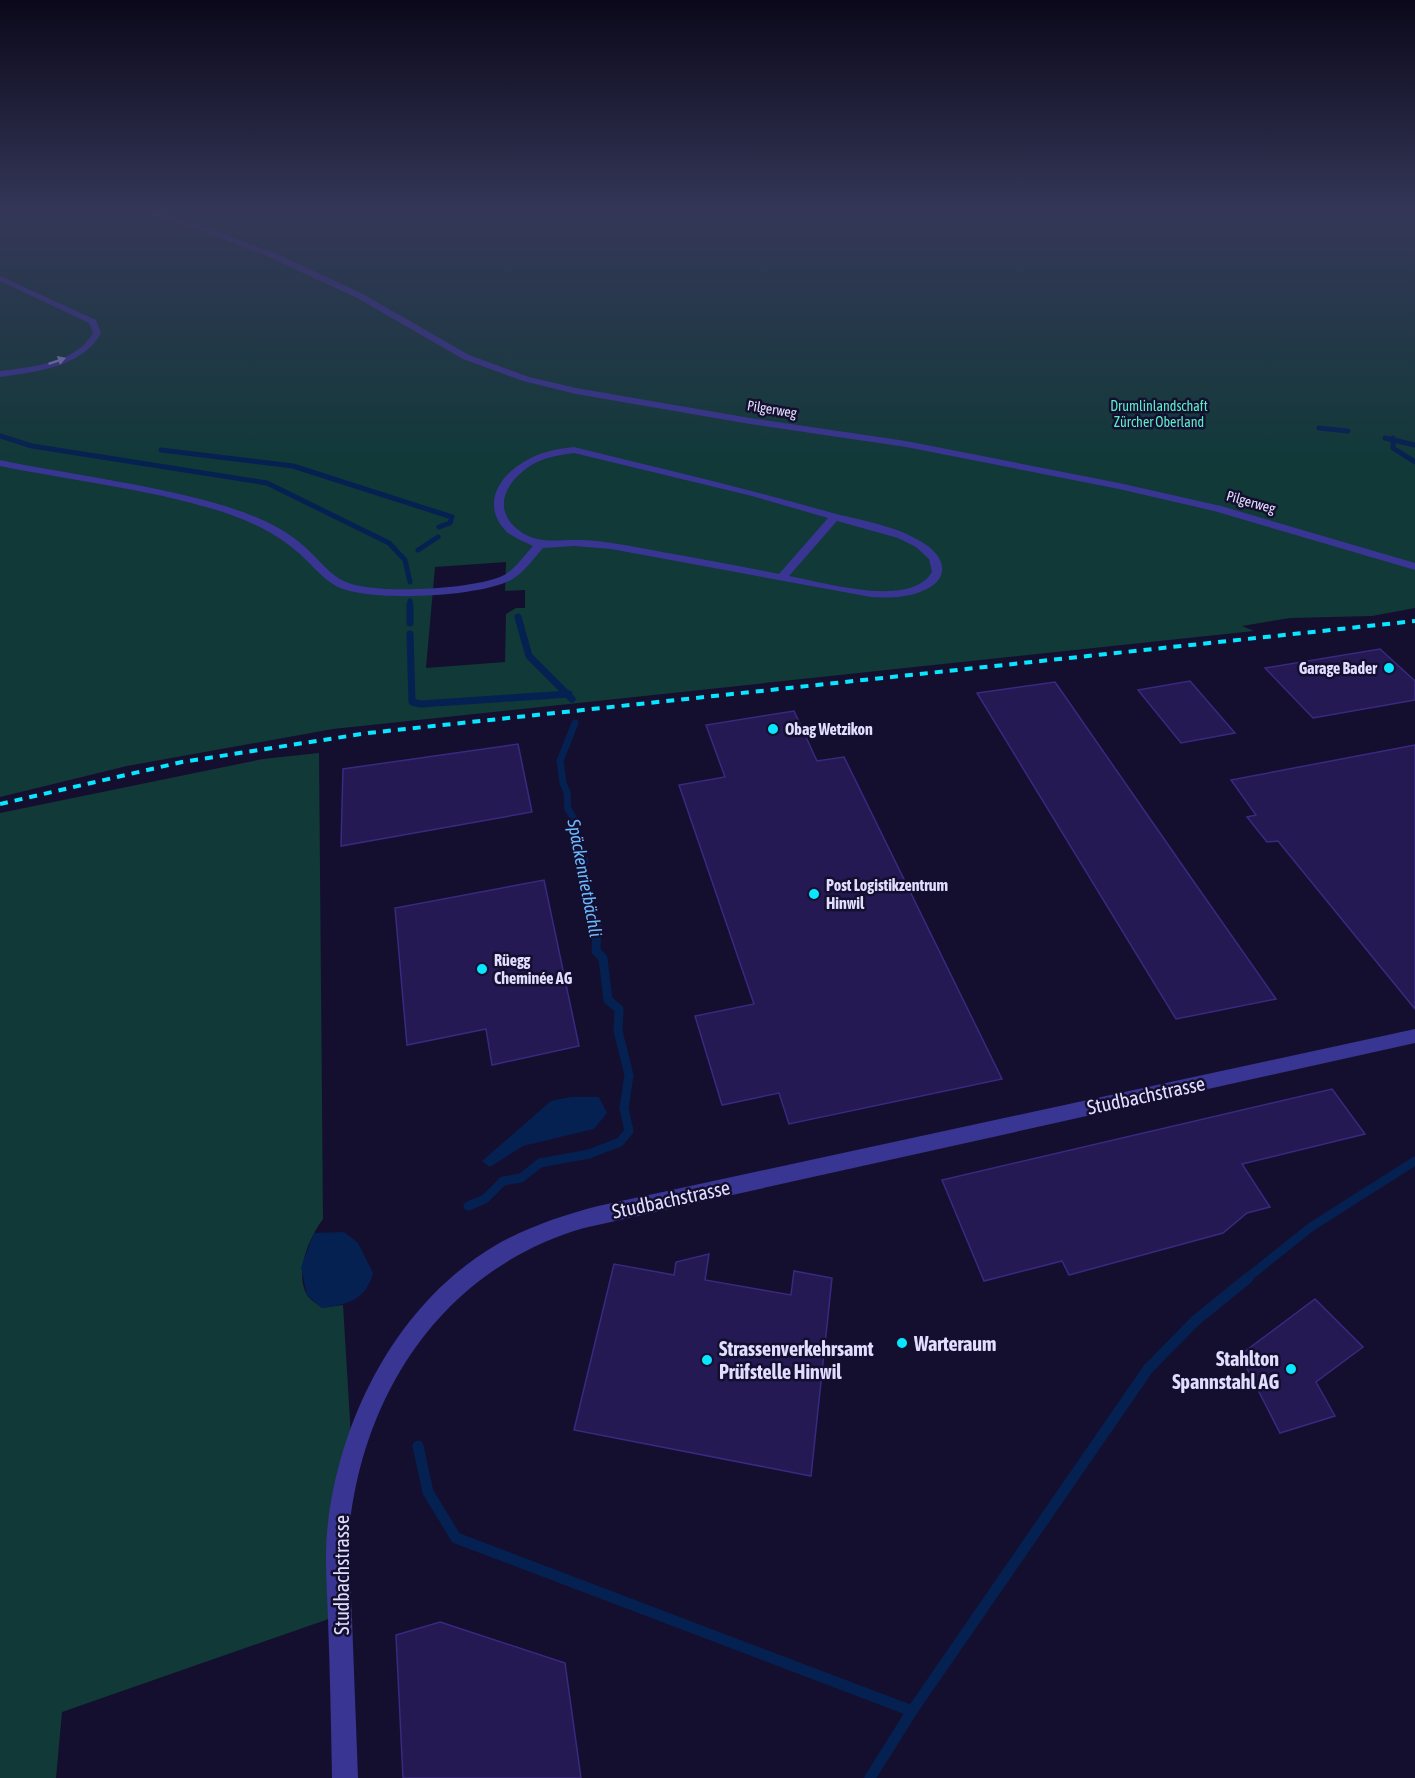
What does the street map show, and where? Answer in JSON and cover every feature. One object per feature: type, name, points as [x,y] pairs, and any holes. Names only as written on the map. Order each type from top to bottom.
[{"type":"street","points":[[0,374],[40,367],[69,357],[89,346],[97,333],[93,322],[39,296]]},
{"type":"street","name":"Pilgerweg","points":[[360,296],[466,357],[526,379],[576,391],[906,444],[1119,486],[1217,508],[1415,567]]},
{"type":"street","points":[[565,450],[594,454],[835,517],[902,536],[924,546],[936,560],[936,574],[923,587],[885,595],[610,546],[568,543],[540,545],[515,533],[502,521],[497,506],[500,494],[511,475],[525,463],[546,453],[565,450]]},
{"type":"street","points":[[0,463],[176,496],[228,510],[283,535],[336,581],[357,591],[389,592],[496,583],[514,573],[540,545]]},
{"type":"street","points":[[781,578],[835,517]]},
{"type":"street","name":"Studbachstrasse","points":[[345,1778],[338,1544],[341,1502],[352,1453],[375,1396],[405,1344],[439,1303],[462,1281],[491,1259],[545,1231],[598,1215],[1415,1036]]},
{"type":"green space","name":"Drumlinlandschaft Zürcher Oberland","points":[[0,296],[1415,296],[1415,608],[1372,616],[1290,618],[1242,626],[1254,631],[333,729],[127,766],[0,797]],"holes":[[[506,562],[505,591],[525,590],[525,608],[516,608],[506,614],[505,662],[426,668],[435,567]]]},
{"type":"green space","points":[[319,753],[323,1219],[308,1245],[302,1276],[307,1295],[322,1308],[343,1305],[352,1453],[340,1615],[62,1712],[56,1778],[0,1778],[0,813],[263,759]]},
{"type":"water","points":[[571,1097],[599,1097],[607,1113],[594,1129],[523,1146],[490,1167],[482,1161],[551,1101]]},
{"type":"water","points":[[344,1232],[358,1243],[373,1273],[365,1290],[354,1300],[322,1308],[307,1295],[301,1267],[314,1233]]},
{"type":"building","points":[[1380,649],[1415,681],[1415,700],[1313,718],[1265,668]]},
{"type":"building","points":[[1190,681],[1235,733],[1181,743],[1138,690]]},
{"type":"building","points":[[1055,682],[1276,999],[1176,1019],[977,693]]},
{"type":"building","name":"Post Logistikzentrum Hinwil","points":[[794,711],[817,761],[844,757],[1002,1079],[789,1124],[779,1093],[722,1105],[695,1016],[754,1004],[679,785],[725,777],[706,725]]},
{"type":"building","points":[[518,744],[532,812],[341,846],[343,769]]},
{"type":"building","points":[[1415,745],[1415,1009],[1278,841],[1267,842],[1247,817],[1256,815],[1231,780]]},
{"type":"building","name":"Rüegg Cheminée AG","points":[[544,880],[579,1046],[492,1065],[486,1029],[407,1045],[395,908]]},
{"type":"building","points":[[1332,1089],[1365,1134],[1242,1164],[1270,1207],[1247,1213],[1223,1233],[1069,1275],[1062,1261],[984,1281],[942,1180]]},
{"type":"building","name":"Strassenverkehrsamt Prüfstelle Hinwil","points":[[709,1254],[705,1280],[791,1295],[794,1271],[832,1278],[811,1476],[574,1430],[614,1264],[674,1275],[676,1262]]},
{"type":"building","name":"Stahlton Spannstahl AG","points":[[1315,1299],[1363,1347],[1316,1382],[1335,1416],[1280,1433],[1240,1355]]},
{"type":"building","points":[[440,1622],[565,1663],[581,1778],[403,1778],[396,1635]]},
{"type":"waterway","points":[[1319,428],[1348,431]]},
{"type":"waterway","points":[[0,436],[32,446],[267,483],[389,543],[405,560],[410,582]]},
{"type":"waterway","points":[[1385,438],[1393,440]]},
{"type":"waterway","points":[[1393,440],[1415,445]]},
{"type":"waterway","points":[[1393,440],[1393,448],[1415,462]]},
{"type":"waterway","points":[[161,450],[293,466],[452,517],[450,523],[439,527]]},
{"type":"waterway","points":[[418,550],[438,537]]},
{"type":"waterway","points":[[410,601],[410,623]]},
{"type":"waterway","name":"Späckenrietbächli","points":[[518,617],[529,656],[567,694]]},
{"type":"waterway","points":[[410,634],[412,702],[421,704],[567,694]]},
{"type":"waterway","name":"Späckenrietbächli","points":[[567,694],[572,699]]},
{"type":"waterway","name":"Späckenrietbächli","points":[[575,723],[560,761],[563,783],[567,792],[568,809],[576,822],[577,847],[585,860],[584,881],[591,893],[589,898]]},
{"type":"waterway","name":"Späckenrietbächli","points":[[468,1206],[485,1199],[503,1181],[521,1178],[540,1163],[589,1154],[620,1142],[629,1131],[624,1108],[629,1075],[618,1031],[619,1009],[608,1000],[603,958],[596,951],[597,927],[587,906],[590,896]]},
{"type":"waterway","points":[[1246,1279],[1311,1227],[1415,1161]]},
{"type":"waterway","points":[[912,1711],[1148,1369],[1195,1321],[1248,1278]]},
{"type":"waterway","points":[[418,1446],[428,1492],[456,1538],[912,1711]]},
{"type":"waterway","points":[[870,1778],[912,1711]]},
{"type":"railway","points":[[0,804],[182,762],[368,733],[1415,621]]},
{"type":"place","name":"Garage Bader","points":[[1389,668]]},
{"type":"place","name":"Obag Wetzikon","points":[[773,729]]},
{"type":"place","name":"Post Logistikzentrum Hinwil","points":[[814,894]]},
{"type":"place","name":"Rüegg Cheminée AG","points":[[482,969]]},
{"type":"place","name":"Warteraum","points":[[902,1343]]},
{"type":"place","name":"Strassenverkehrsamt Prüfstelle Hinwil","points":[[707,1360]]},
{"type":"place","name":"Stahlton Spannstahl AG","points":[[1291,1369]]}]
